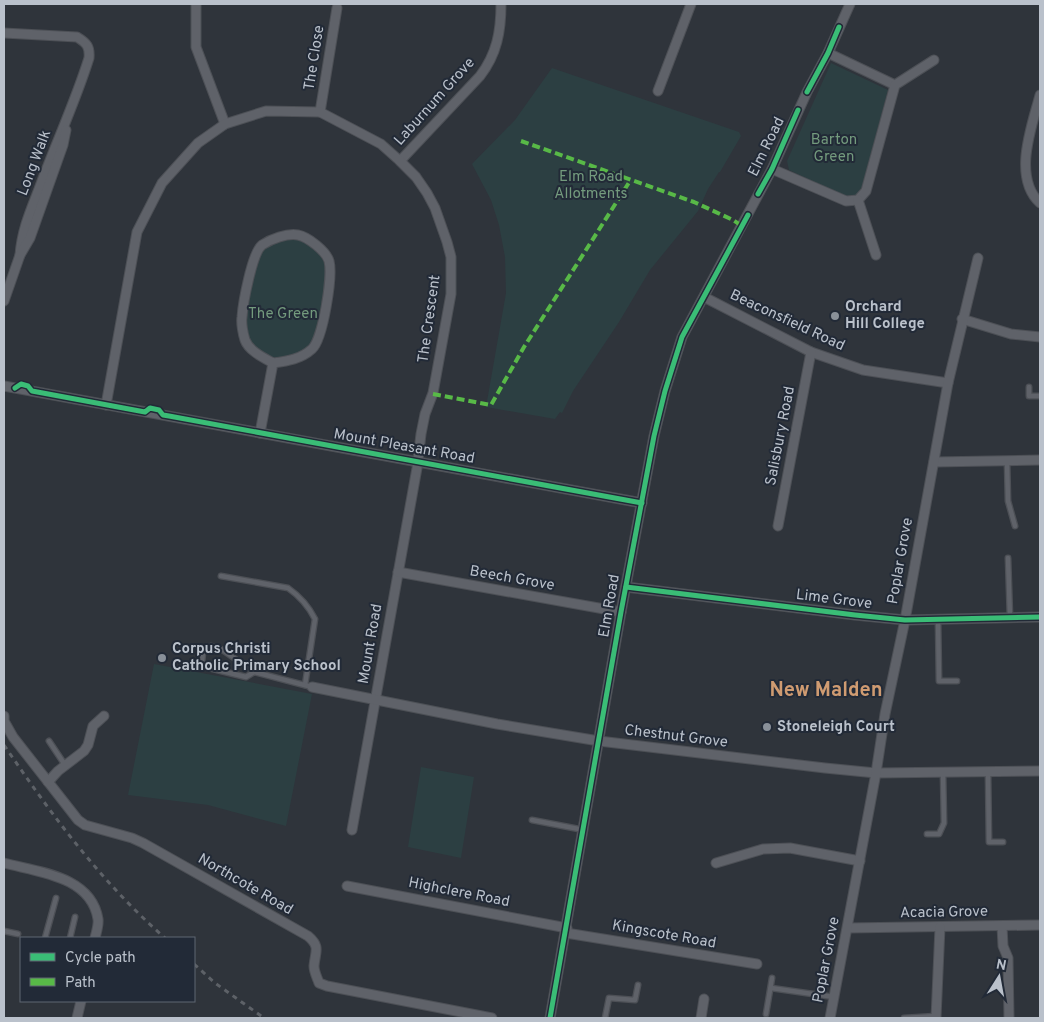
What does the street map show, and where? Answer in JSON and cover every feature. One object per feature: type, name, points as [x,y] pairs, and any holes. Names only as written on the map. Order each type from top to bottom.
[{"type":"street","points":[[196,4],[196,47],[225,124]]},
{"type":"street","name":"Laburnum Grove","points":[[400,161],[488,66],[500,33],[501,4]]},
{"type":"street","points":[[658,91],[691,4]]},
{"type":"street","name":"Elm Road","points":[[550,1018],[621,612],[654,436],[673,366],[682,337],[772,169],[850,4]]},
{"type":"street","name":"The Close","points":[[320,112],[337,8]]},
{"type":"street","name":"Long Walk","points":[[4,33],[77,37],[86,42],[90,50],[71,110],[63,145],[30,238],[20,255],[4,301]]},
{"type":"street","points":[[828,53],[895,85]]},
{"type":"street","points":[[772,169],[846,201],[858,200],[866,191],[895,85],[934,60]]},
{"type":"street","points":[[1040,95],[1026,149],[1026,176],[1036,199],[1040,203]]},
{"type":"street","name":"The Crescent","points":[[106,405],[137,232],[162,183],[198,142],[225,124],[266,111],[320,112],[381,144],[400,161],[416,177],[435,208],[443,226],[451,257],[451,294],[433,393],[425,414],[417,462]]},
{"type":"street","points":[[858,200],[876,255]]},
{"type":"street","points":[[298,235],[317,245],[329,259],[331,275],[321,331],[313,348],[297,359],[273,363],[260,356],[245,341],[242,318],[251,270],[253,260],[261,246],[280,236],[298,235]]},
{"type":"street","name":"Poplar Grove","points":[[830,1018],[948,383],[978,258]]},
{"type":"street","name":"Beaconsfield Road","points":[[704,296],[811,352],[863,370],[948,383]]},
{"type":"street","points":[[962,319],[1011,334],[1040,337]]},
{"type":"street","name":"Salisbury Road","points":[[778,526],[811,352]]},
{"type":"street","points":[[260,433],[273,363]]},
{"type":"street","name":"Mount Pleasant Road","points":[[4,386],[642,503]]},
{"type":"street","points":[[934,462],[1040,460]]},
{"type":"street","name":"Mount Road","points":[[352,830],[417,462]]},
{"type":"street","name":"Beech Grove","points":[[398,572],[621,612]]},
{"type":"street","name":"Lime Grove","points":[[626,587],[855,616],[905,620],[1040,617]]},
{"type":"street","name":"Chestnut Grove","points":[[308,686],[497,724],[599,741],[825,768],[876,773],[1040,771]]},
{"type":"street","name":"Northcote Road","points":[[4,716],[4,721],[13,737],[78,820],[85,825],[143,842],[308,936],[313,940],[317,948],[314,968],[319,982],[327,986],[492,1018]]},
{"type":"street","points":[[48,782],[84,751],[88,745],[93,726],[104,716]]},
{"type":"street","points":[[716,863],[763,849],[790,848],[860,861]]},
{"type":"street","points":[[4,863],[63,878],[78,886],[91,900],[99,920],[95,937]]},
{"type":"street","name":"Highclere Road","points":[[347,886],[566,930]]},
{"type":"street","name":"Acacia Grove","points":[[848,928],[1040,925]]},
{"type":"street","points":[[1002,926],[1003,946],[1008,958],[1009,1018]]},
{"type":"street","points":[[936,1017],[940,927]]},
{"type":"street","name":"Kingscote Road","points":[[566,930],[757,964]]},
{"type":"street","points":[[701,1018],[704,999]]},
{"type":"street","points":[[77,1018],[81,1002]]},
{"type":"lane","points":[[1029,387],[1029,396],[1040,396]]},
{"type":"lane","points":[[1007,461],[1008,501],[1015,526]]},
{"type":"lane","points":[[1008,558],[1010,617]]},
{"type":"lane","points":[[221,576],[288,588],[296,594],[315,619],[308,686],[254,672],[221,649],[211,646],[203,652],[202,662],[205,667],[246,676],[254,672]]},
{"type":"lane","points":[[938,619],[939,681],[957,680]]},
{"type":"lane","points":[[49,741],[65,766]]},
{"type":"lane","points":[[927,834],[939,834],[944,823],[943,772]]},
{"type":"lane","points":[[988,772],[990,842],[1003,842]]},
{"type":"lane","points":[[532,820],[584,830]]},
{"type":"lane","points":[[45,937],[56,898]]},
{"type":"lane","points":[[70,937],[75,917]]},
{"type":"lane","points":[[4,931],[18,934]]},
{"type":"lane","points":[[766,1014],[772,978]]},
{"type":"lane","points":[[605,1018],[609,998],[635,1000],[638,985]]},
{"type":"lane","points":[[771,988],[834,997]]},
{"type":"lane","points":[[904,1018],[936,1017]]},
{"type":"green space","name":"Barton Green","points":[[831,63],[888,90],[862,187],[856,196],[846,197],[789,170],[787,161]]},
{"type":"green space","name":"Elm Road Allotments","points":[[552,68],[739,132],[741,136],[708,189],[698,211],[650,270],[619,322],[573,391],[562,413],[560,412],[555,419],[486,407],[506,293],[505,257],[499,225],[491,200],[472,164],[515,120]]},
{"type":"green space","name":"The Green","points":[[298,235],[317,245],[331,275],[313,348],[273,363],[245,341],[242,318],[261,246]]},
{"type":"green space","points":[[154,664],[312,694],[286,826],[208,805],[128,795]]},
{"type":"green space","points":[[421,767],[474,777],[461,858],[408,847]]},
{"type":"railway","points":[[4,745],[59,822],[98,871],[164,937]]},
{"type":"railway","points":[[195,965],[215,983],[264,1018]]},
{"type":"marked path","points":[[521,141],[694,202],[742,226]]},
{"type":"marked path","points":[[433,394],[491,405],[524,347],[630,181]]},
{"type":"cycle path","points":[[807,92],[828,53],[839,27]]},
{"type":"cycle path","points":[[758,194],[772,169],[798,110]]},
{"type":"cycle path","points":[[550,1018],[621,612],[654,436],[665,391],[682,337],[748,215]]},
{"type":"cycle path","points":[[15,388],[21,384],[28,386],[32,391],[145,412],[150,408],[159,410],[163,415],[642,503]]},
{"type":"cycle path","points":[[626,587],[905,620],[1040,617]]},
{"type":"place","name":"Orchard Hill College","points":[[835,316]]},
{"type":"place","name":"Corpus Christi Catholic Primary School","points":[[162,658]]},
{"type":"place","name":"Stoneleigh Court","points":[[767,727]]},
{"type":"district","name":"New Malden","points":[[826,691]]}]
